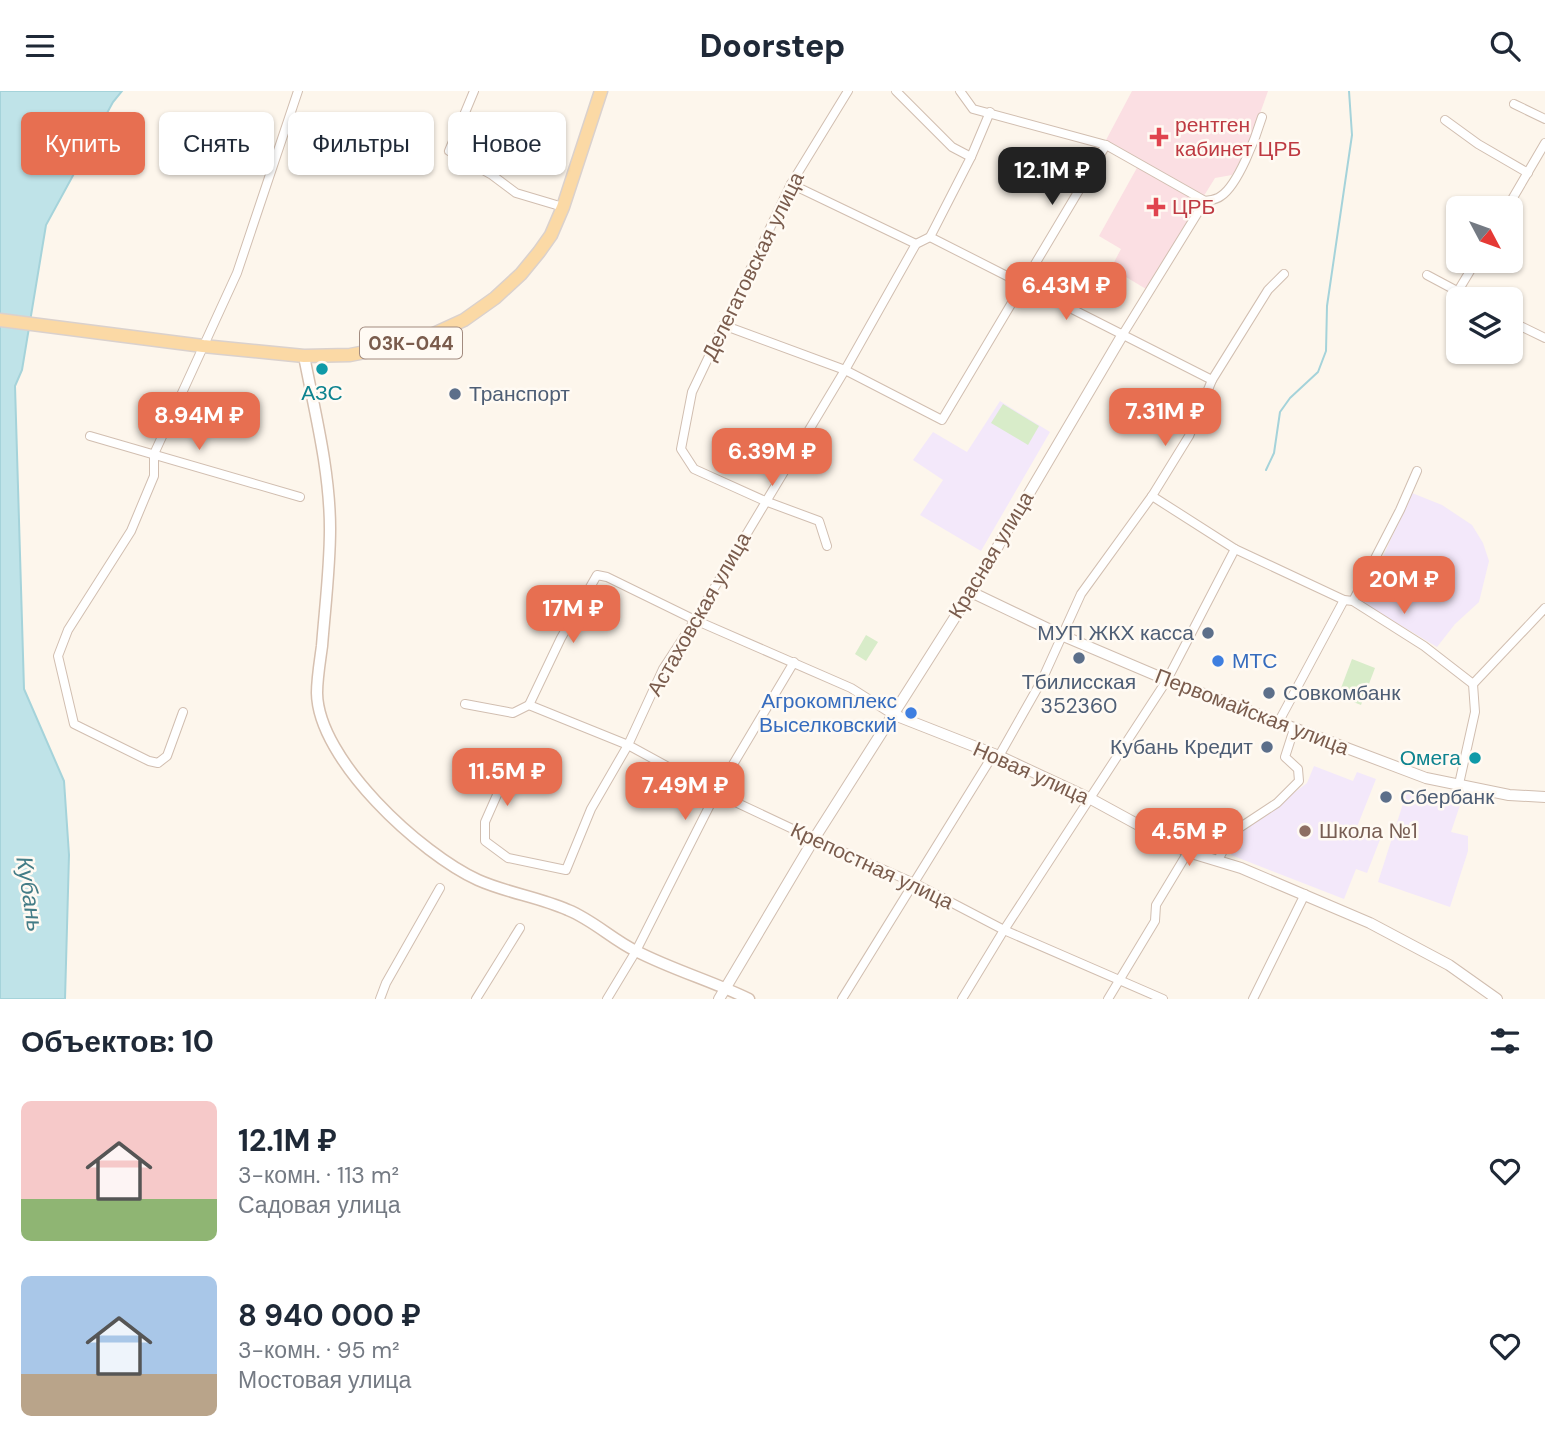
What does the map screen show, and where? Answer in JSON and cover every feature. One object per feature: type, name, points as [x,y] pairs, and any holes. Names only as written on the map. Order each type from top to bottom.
[{"type":"main road","name":"03К-044","points":[[0,320],[304,356],[350,355],[416,342],[464,320],[495,298],[521,274],[551,235],[563,207],[601,91]]},
{"type":"main road","points":[[304,356],[330,505],[328,580],[317,695],[328,734],[354,778],[370,797],[416,839],[477,880],[571,911],[636,951],[749,999]]},
{"type":"street","points":[[183,712],[167,756],[158,762],[149,761],[74,724],[58,656],[68,630],[131,531],[154,476],[155,454],[237,273],[298,91]]},
{"type":"street","points":[[474,91],[449,151],[492,175],[516,193],[563,207]]},
{"type":"street","name":"Делегатовская улица","points":[[765,501],[694,469],[681,449],[692,392],[791,184],[848,91]]},
{"type":"street","points":[[896,91],[952,147],[971,157]]},
{"type":"street","points":[[960,91],[973,109],[1106,145],[1205,201]]},
{"type":"street","points":[[1514,104],[1545,119]]},
{"type":"street","points":[[791,184],[916,244],[930,237],[971,157],[990,112]]},
{"type":"street","name":"Красная улица","points":[[719,999],[814,839],[971,592],[1205,201],[1219,199],[1227,192],[1254,143],[1262,117]]},
{"type":"street","points":[[1445,120],[1478,144],[1528,173]]},
{"type":"street","points":[[1514,196],[1545,143]]},
{"type":"street","points":[[723,325],[845,370],[942,419],[1106,145]]},
{"type":"street","points":[[930,237],[1212,380]]},
{"type":"street","name":"Астаховская улица","points":[[508,770],[485,822],[485,841],[508,858],[566,870],[591,810],[628,745],[663,669],[845,370],[916,244]]},
{"type":"street","points":[[842,999],[1042,680],[1081,594],[1152,496],[1189,436],[1212,380],[1268,290],[1284,274]]},
{"type":"street","points":[[1427,275],[1449,287]]},
{"type":"street","points":[[1523,327],[1545,338]]},
{"type":"street","points":[[90,436],[300,497]]},
{"type":"street","points":[[1278,723],[1400,510],[1417,471]]},
{"type":"street","points":[[1152,496],[1235,549],[1349,601],[1424,646],[1473,684]]},
{"type":"street","points":[[765,501],[819,521],[827,546]]},
{"type":"street","points":[[962,999],[1167,680],[1235,549]]},
{"type":"street","name":"Новая улица","points":[[529,705],[561,638],[597,575],[607,577],[695,620],[850,688],[892,714],[996,755],[1091,799],[1188,852],[1218,860],[1370,923],[1450,965],[1497,999]]},
{"type":"street","name":"Первомайская улица","points":[[971,592],[1061,635],[1167,680],[1426,778],[1509,795],[1545,797]]},
{"type":"street","points":[[1459,784],[1475,712],[1473,684],[1545,608]]},
{"type":"street","points":[[607,999],[636,951],[716,793],[793,662]]},
{"type":"street","points":[[465,704],[513,713],[529,705]]},
{"type":"street","name":"Крепостная улица","points":[[529,705],[628,745],[716,793],[914,883],[1004,930],[1163,999]]},
{"type":"street","points":[[1218,860],[1233,832],[1277,803],[1299,781],[1298,769],[1285,757],[1294,729]]},
{"type":"street","points":[[1108,999],[1155,921],[1156,905],[1188,852]]},
{"type":"street","points":[[380,999],[386,983],[440,888]]},
{"type":"street","points":[[1253,999],[1305,894]]},
{"type":"street","points":[[476,999],[520,928]]},
{"type":"shaded area","name":"ЦРБ","points":[[1132,91],[1268,91],[1247,150],[1232,175],[1215,178],[1146,289],[1111,268],[1121,249],[1099,236],[1138,166],[1105,142]]},
{"type":"shaded area","points":[[1000,401],[1050,432],[981,551],[920,515],[943,480],[913,460],[933,432],[967,452]]},
{"type":"shaded area","points":[[1412,493],[1442,505],[1472,525],[1483,543],[1489,561],[1479,602],[1455,624],[1437,647],[1362,602]]},
{"type":"shaded area","name":"Школа №1","points":[[1314,766],[1353,781],[1357,772],[1376,779],[1357,827],[1381,837],[1367,873],[1356,869],[1344,899],[1231,855],[1238,835],[1307,783]]},
{"type":"shaded area","points":[[1408,788],[1460,805],[1451,832],[1468,836],[1468,851],[1450,907],[1378,882]]},
{"type":"green space","points":[[1003,404],[1039,426],[1028,445],[991,423]]},
{"type":"green space","points":[[866,635],[878,642],[866,661],[855,654]]},
{"type":"green space","points":[[1352,659],[1375,668],[1361,705],[1338,696]]},
{"type":"water","name":"Кубань","points":[[0,91],[122,91],[108,112],[21,112],[21,175],[73,175],[46,225],[22,370],[15,386],[24,689],[64,781],[69,855],[65,999],[0,999]]},
{"type":"waterway","points":[[1266,470],[1274,453],[1280,412],[1290,398],[1318,372],[1326,351],[1327,306],[1352,135],[1349,91]]},
{"type":"place","name":"рентген кабинет ЦРБ","points":[[1159,137]]},
{"type":"place","name":"ЦРБ","points":[[1156,207]]},
{"type":"place","name":"АЗС","points":[[322,369]]},
{"type":"place","name":"Транспорт","points":[[455,394]]},
{"type":"place","name":"МУП ЖКХ касса","points":[[1208,633]]},
{"type":"place","name":"Тбилисская 352360","points":[[1079,658]]},
{"type":"place","name":"МТС","points":[[1218,661]]},
{"type":"place","name":"Совкомбанк","points":[[1269,693]]},
{"type":"place","name":"Агрокомплекс Выселковский","points":[[911,713]]},
{"type":"place","name":"Кубань Кредит","points":[[1267,747]]},
{"type":"place","name":"Омега","points":[[1475,758]]},
{"type":"place","name":"Сбербанк","points":[[1386,797]]},
{"type":"place","name":"Школа №1","points":[[1305,831]]}]
